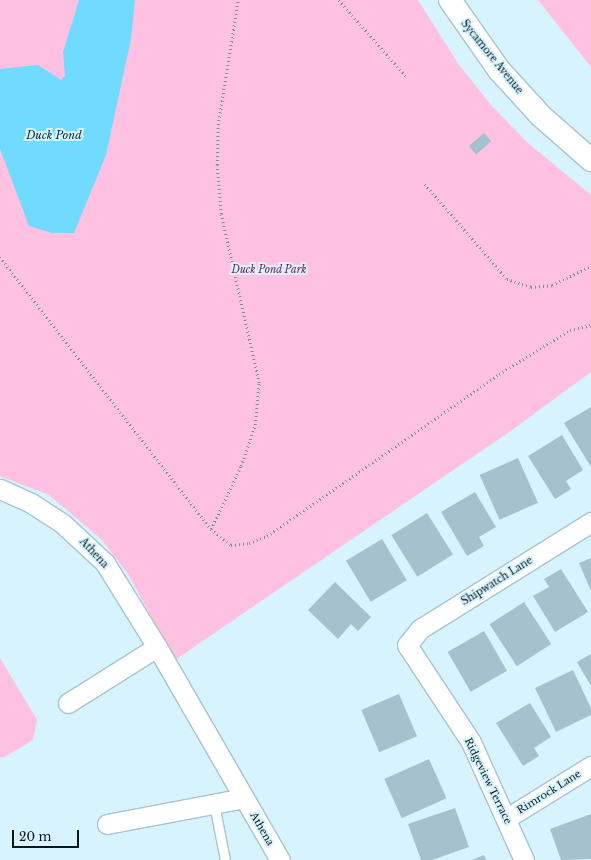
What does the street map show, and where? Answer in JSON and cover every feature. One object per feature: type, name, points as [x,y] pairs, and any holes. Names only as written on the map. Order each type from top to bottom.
[{"type":"street","name":"Sycamore Avenue","points":[[450,0],[499,70],[541,116],[591,160]]},
{"type":"street","name":"Athena","points":[[0,489],[45,512],[93,550],[115,577],[280,860]]},
{"type":"street","name":"Shipwatch Lane","points":[[407,645],[420,629],[591,522]]},
{"type":"street","name":"Ridgeview Terrace","points":[[407,645],[471,742],[507,818],[524,860]]},
{"type":"street","points":[[68,702],[157,647]]},
{"type":"street","name":"Rimrock Lane","points":[[507,818],[591,766]]},
{"type":"street","points":[[107,824],[244,798]]},
{"type":"lane","points":[[214,804],[225,860]]},
{"type":"path","points":[[211,529],[244,459],[255,425],[259,383],[221,214],[217,165],[218,125],[238,0]]},
{"type":"path","points":[[339,0],[407,77]]},
{"type":"path","points":[[425,184],[507,279],[531,287],[552,285],[591,266]]},
{"type":"path","points":[[0,257],[211,529],[231,545],[249,544],[267,536],[499,374],[570,330],[591,325]]},
{"type":"green space","name":"Duck Pond Park","points":[[0,0],[418,0],[459,65],[491,105],[528,143],[591,195],[591,372],[515,428],[175,660],[128,574],[101,539],[49,495],[0,476]]},
{"type":"green space","points":[[538,0],[591,0],[591,67]]},
{"type":"green space","points":[[0,658],[37,720],[33,740],[3,758],[0,757]]},
{"type":"water","name":"Duck Pond","points":[[79,0],[135,0],[131,39],[106,155],[74,233],[52,233],[29,226],[0,149],[0,69],[38,65],[61,80],[65,76],[63,52]]},
{"type":"building","points":[[484,133],[491,141],[476,154],[469,146]]},
{"type":"building","points":[[591,407],[591,467],[564,423]]},
{"type":"building","points":[[562,435],[583,470],[566,481],[571,489],[555,499],[528,456]]},
{"type":"building","points":[[518,458],[538,503],[500,520],[480,475]]},
{"type":"building","points":[[475,492],[496,527],[479,537],[484,546],[467,556],[441,512]]},
{"type":"building","points":[[427,513],[453,555],[417,577],[391,535]]},
{"type":"building","points":[[382,539],[407,580],[371,602],[346,561]]},
{"type":"building","points":[[591,558],[591,591],[579,563]]},
{"type":"building","points":[[561,569],[588,612],[555,632],[533,596],[549,587],[544,579]]},
{"type":"building","points":[[335,582],[371,617],[358,631],[351,624],[338,639],[308,610]]},
{"type":"building","points":[[524,602],[551,644],[517,666],[490,624]]},
{"type":"building","points":[[484,631],[507,671],[471,692],[448,652]]},
{"type":"building","points":[[591,654],[591,686],[577,662]]},
{"type":"building","points":[[573,670],[591,708],[591,715],[556,732],[535,688]]},
{"type":"building","points":[[399,694],[417,736],[379,752],[361,710]]},
{"type":"building","points":[[530,703],[551,737],[534,748],[539,756],[523,766],[496,723]]},
{"type":"building","points":[[429,759],[446,798],[402,818],[384,779]]},
{"type":"building","points":[[455,808],[469,847],[432,860],[421,860],[408,824]]},
{"type":"building","points":[[591,814],[591,859],[561,860],[550,829]]},
{"type":"building","points":[[484,855],[486,860],[472,860]]}]
